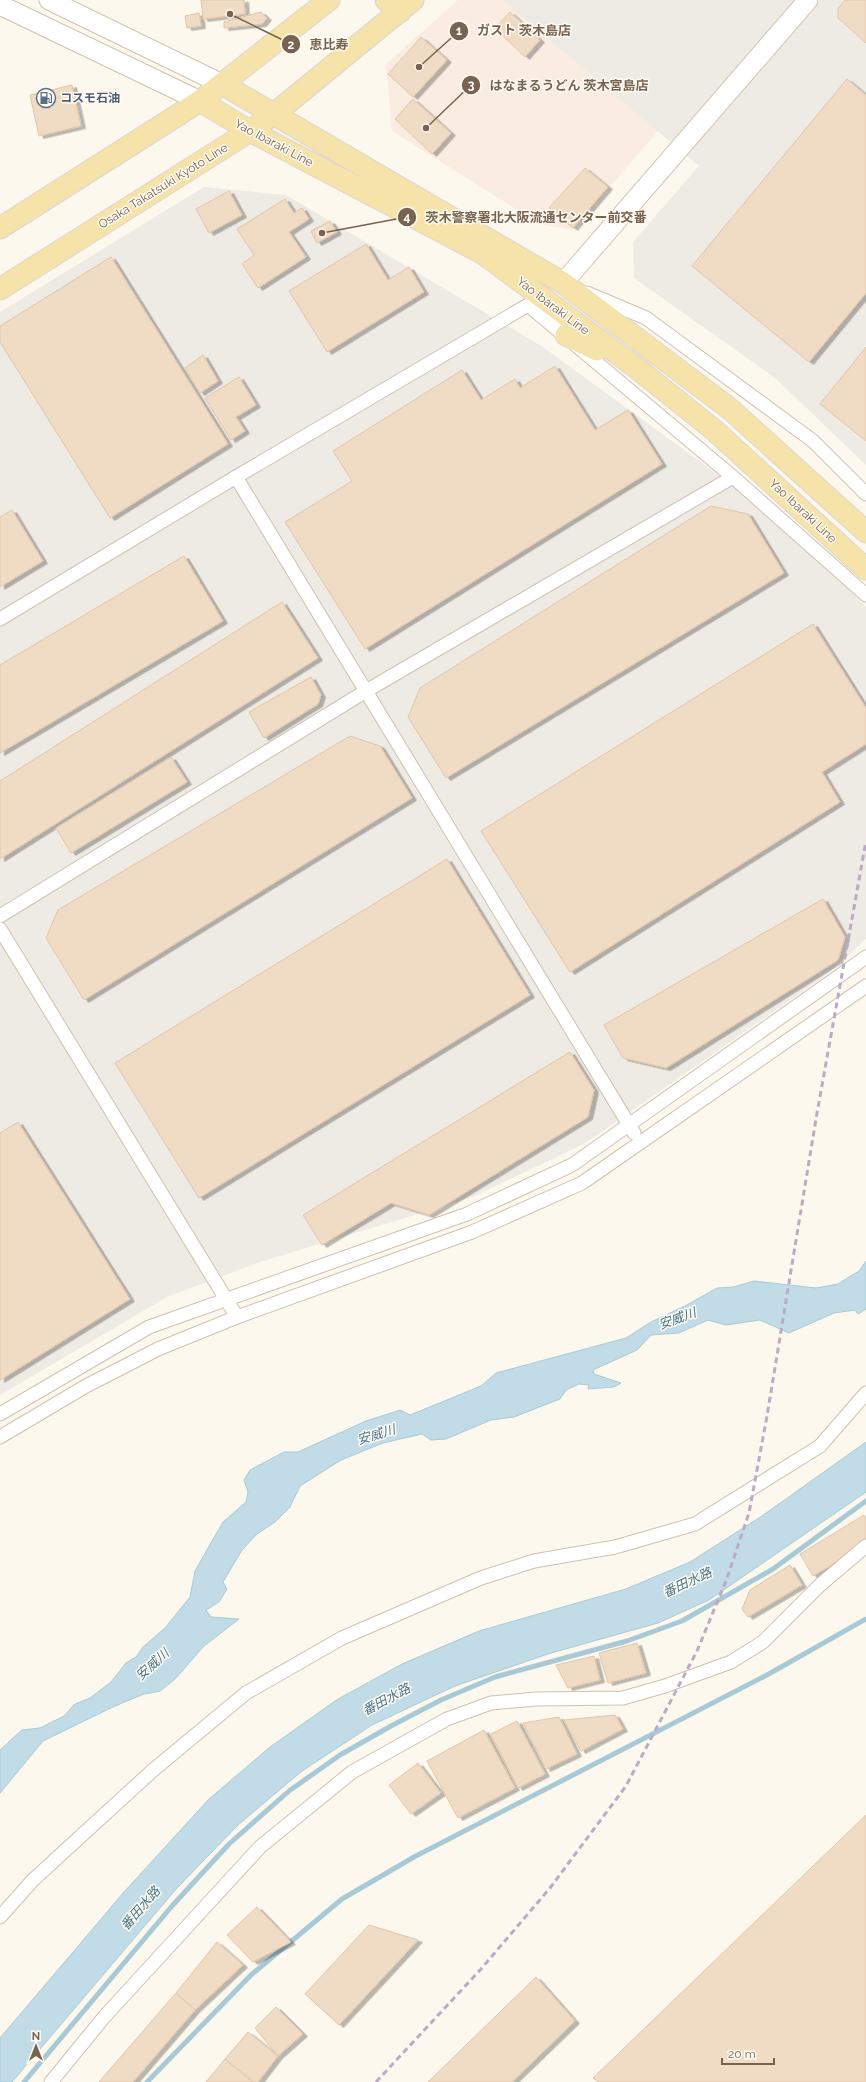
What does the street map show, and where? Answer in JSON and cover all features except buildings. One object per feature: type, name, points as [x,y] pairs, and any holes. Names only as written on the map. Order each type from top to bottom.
[{"type":"main road","points":[[49,0],[222,84]]},
{"type":"main road","points":[[0,228],[200,101],[329,0]]},
{"type":"main road","points":[[563,283],[808,0]]},
{"type":"main road","name":"Osaka Takatsuki Kyoto Line","points":[[0,288],[250,131],[274,114],[400,4]]},
{"type":"main road","points":[[0,5],[200,101]]},
{"type":"main road","name":"Yao Ibaraki Line","points":[[222,84],[563,283],[730,409],[866,532]]},
{"type":"main road","name":"Yao Ibaraki Line","points":[[200,101],[250,131],[484,254],[638,369],[714,430],[866,569]]},
{"type":"main road","points":[[484,254],[528,305]]},
{"type":"main road","points":[[566,335],[638,369]]},
{"type":"street","points":[[563,283],[646,318],[813,441],[866,494]]},
{"type":"street","points":[[0,619],[236,477],[528,305],[566,335],[733,477],[866,595]]},
{"type":"street","points":[[236,477],[640,1142]]},
{"type":"street","points":[[0,916],[366,691],[733,477]]},
{"type":"street","points":[[0,929],[227,1298],[237,1317]]},
{"type":"street","points":[[0,1414],[149,1327],[227,1298],[467,1214],[572,1165],[630,1126],[866,958]]},
{"type":"street","points":[[0,1437],[86,1386],[158,1349],[237,1317],[472,1232],[582,1183],[866,986]]},
{"type":"street","points":[[0,1917],[33,1880],[129,1792],[246,1693],[342,1638],[481,1578],[534,1561],[615,1547],[695,1524],[820,1446],[866,1393]]},
{"type":"street","points":[[51,2082],[105,2016],[260,1847],[352,1772],[447,1719],[491,1703],[536,1699],[623,1698],[665,1686],[731,1662],[763,1642],[820,1585],[866,1546]]},
{"type":"shaded area","points":[[458,0],[502,0],[658,131],[573,230],[540,224],[392,131],[386,64]]},
{"type":"shaded area","points":[[502,0],[866,0],[866,465],[774,377],[634,278],[633,242],[699,166]]},
{"type":"shaded area","points":[[204,187],[286,195],[543,347],[743,493],[854,594],[866,607],[866,939],[826,975],[584,1144],[470,1198],[257,1263],[167,1297],[0,1395],[0,312]]},
{"type":"water","name":"安威川","points":[[866,1261],[866,1309],[858,1314],[855,1310],[834,1313],[789,1333],[760,1320],[726,1325],[708,1320],[679,1333],[651,1335],[637,1350],[593,1370],[594,1374],[621,1383],[614,1387],[588,1389],[589,1385],[579,1384],[566,1390],[560,1399],[514,1417],[491,1420],[446,1439],[431,1440],[422,1434],[383,1443],[341,1460],[300,1486],[290,1507],[275,1522],[257,1534],[242,1550],[223,1582],[227,1589],[219,1602],[206,1610],[211,1617],[239,1619],[204,1646],[175,1679],[160,1691],[144,1694],[115,1706],[43,1741],[0,1793],[0,1750],[22,1730],[40,1728],[64,1716],[75,1704],[90,1698],[111,1682],[126,1663],[136,1657],[143,1647],[165,1628],[190,1597],[195,1571],[223,1522],[246,1502],[248,1492],[244,1480],[250,1470],[284,1452],[298,1452],[366,1421],[400,1410],[410,1415],[481,1386],[496,1373],[626,1338],[651,1322],[685,1306],[717,1288],[733,1287],[754,1281],[816,1288],[838,1284],[859,1271]]},
{"type":"water","name":"番田水路","points":[[866,1442],[866,1492],[709,1600],[658,1623],[551,1653],[455,1686],[372,1725],[302,1771],[238,1825],[177,1888],[12,2082],[0,2082],[0,2038],[124,1892],[209,1799],[270,1747],[338,1699],[402,1664],[479,1631],[626,1589],[690,1562],[762,1516]]},
{"type":"waterway","points":[[24,2082],[172,1906],[229,1844],[289,1791],[340,1755],[441,1700],[495,1677],[627,1641],[682,1621],[773,1569],[866,1501]]},
{"type":"waterway","points":[[147,2082],[251,1975],[342,1899],[414,1857],[767,1675],[866,1619]]},
{"type":"railway","points":[[376,2082],[481,1969],[550,1888],[626,1786],[697,1651],[726,1581],[749,1513],[767,1416],[817,1113],[866,841]]},
{"type":"place","name":"恵比寿","points":[[230,14]]},
{"type":"place","name":"ガスト 茨木島店","points":[[419,67]]},
{"type":"place","name":"コスモ石油","points":[[46,98]]},
{"type":"place","name":"はなまるうどん 茨木宮島店","points":[[426,128]]},
{"type":"place","name":"茨木警察署北大阪流通センター前交番","points":[[322,233]]}]
